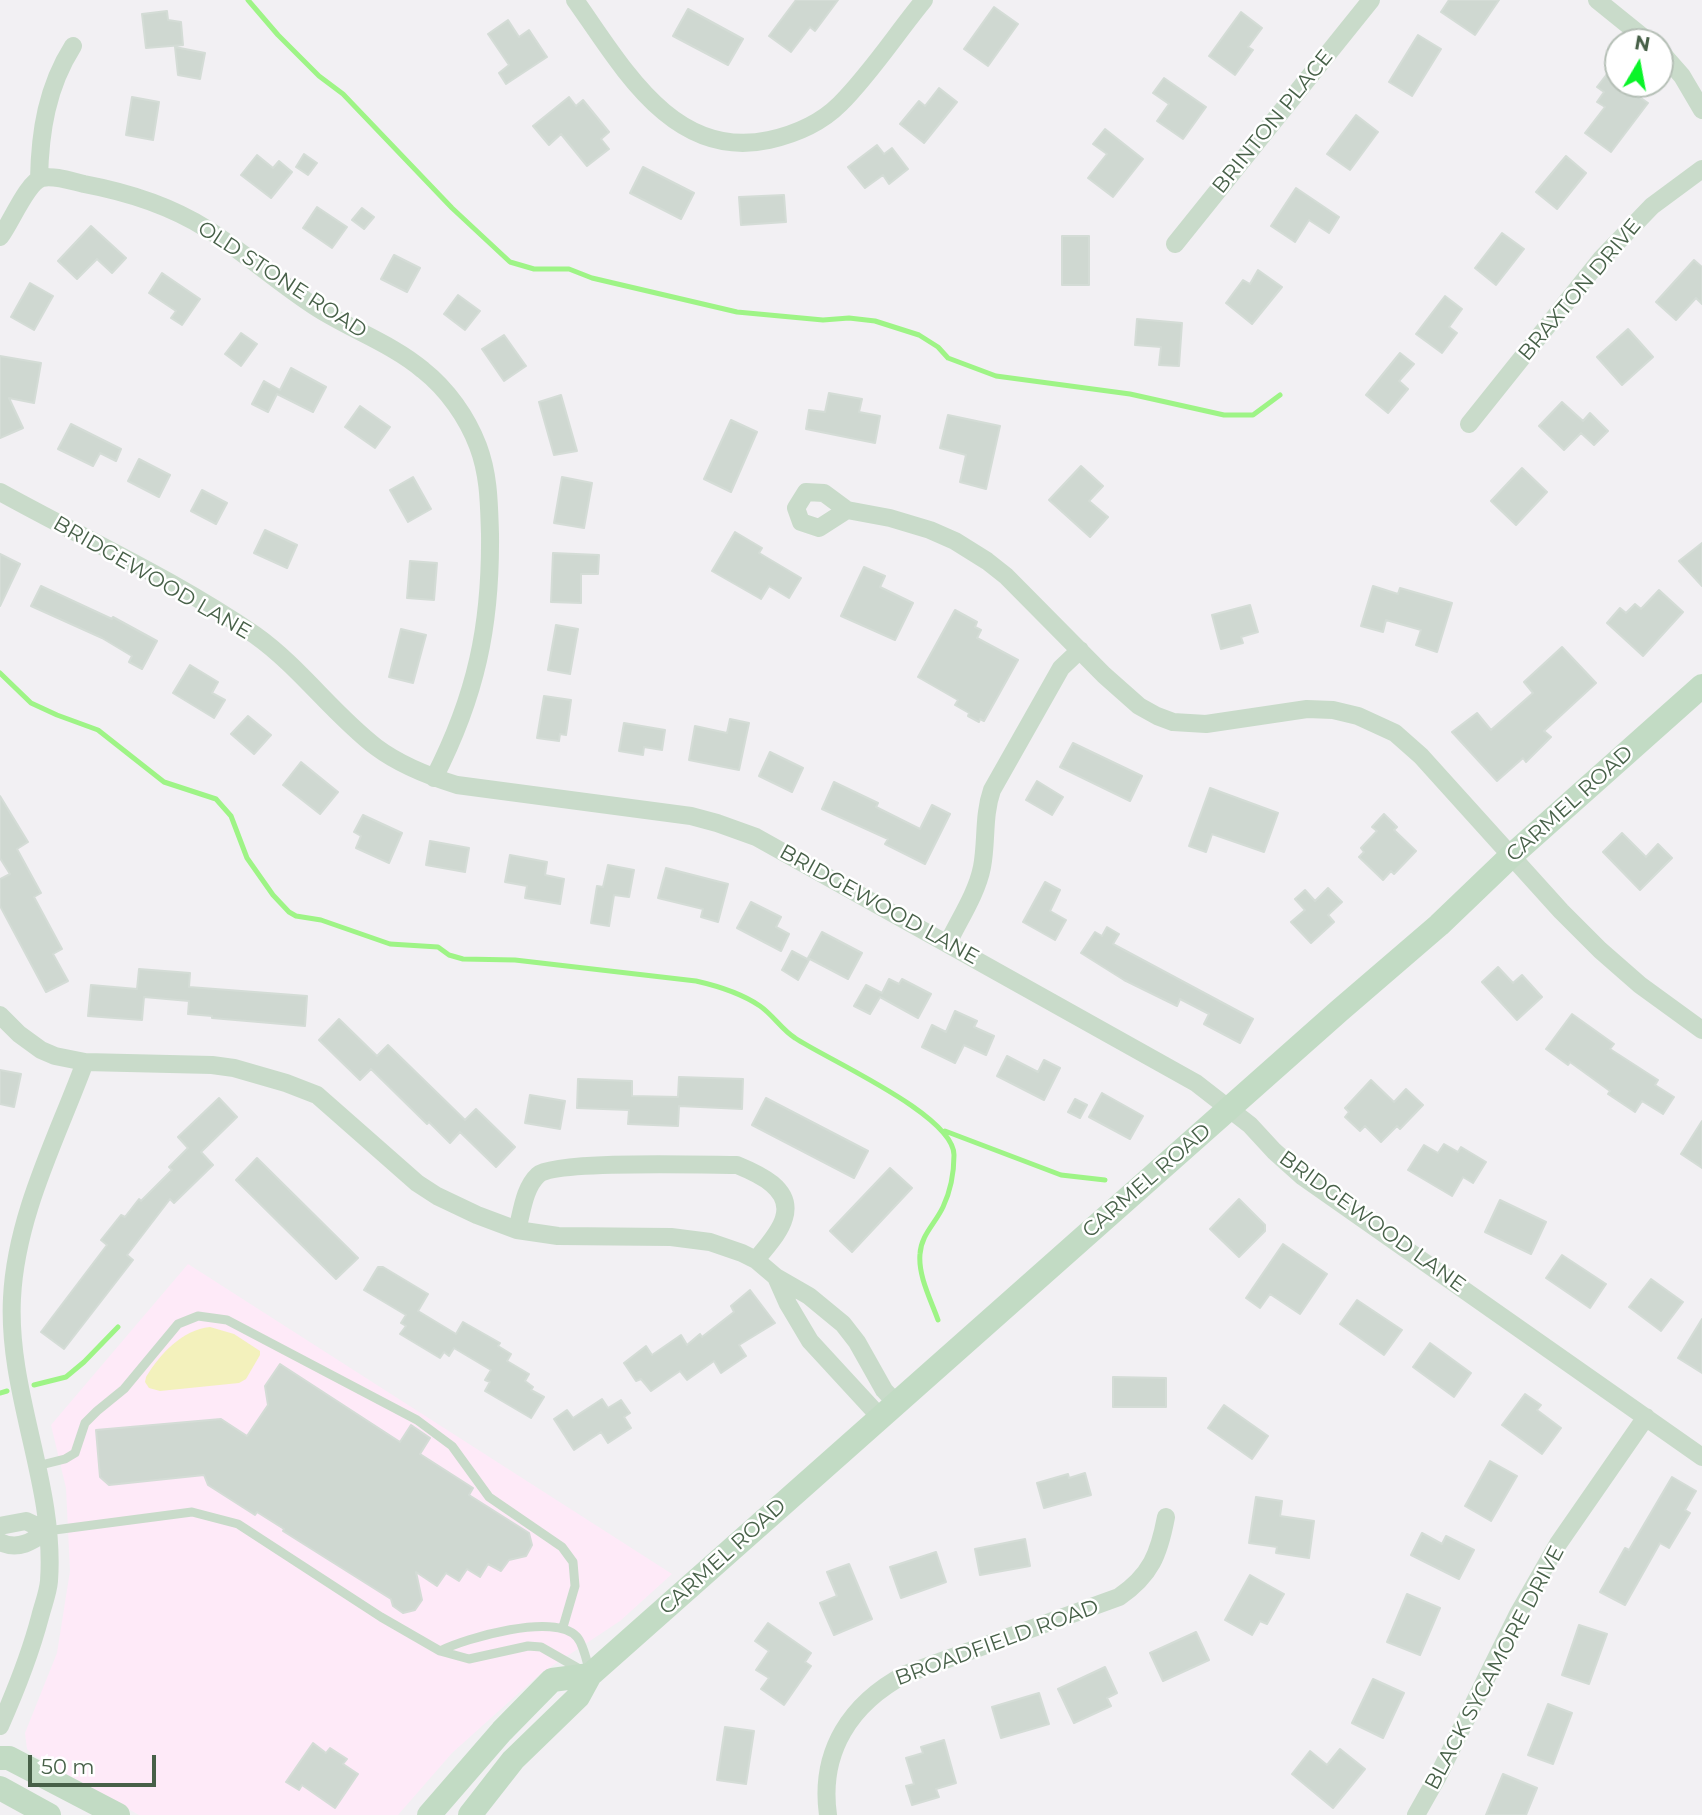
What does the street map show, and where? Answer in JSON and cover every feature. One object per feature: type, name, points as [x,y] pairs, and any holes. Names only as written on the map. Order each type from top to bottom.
[{"type":"main road","name":"CARMEL ROAD","points":[[470,1815],[513,1760],[578,1697],[590,1675],[1439,925],[1511,856],[1702,686]]},
{"type":"main road","points":[[429,1815],[494,1739],[552,1679],[590,1675]]},
{"type":"main road","points":[[0,1758],[9,1758],[118,1815]]},
{"type":"main road","points":[[0,1787],[49,1815]]},
{"type":"street","points":[[575,0],[655,106],[676,122],[700,134],[734,142],[760,142],[786,137],[818,122],[850,93],[924,0]]},
{"type":"street","name":"BRINTON PLACE","points":[[1175,244],[1371,0]]},
{"type":"street","points":[[1597,0],[1632,28]]},
{"type":"street","points":[[0,237],[28,189],[39,179],[40,146],[51,88],[60,66],[73,46]]},
{"type":"street","points":[[1674,67],[1702,110]]},
{"type":"street","name":"BRAXTON DRIVE","points":[[1469,424],[1609,250],[1652,206],[1702,169]]},
{"type":"street","name":"OLD STONE ROAD","points":[[39,179],[54,178],[136,196],[175,211],[205,227],[315,307],[422,369],[458,407],[484,463],[489,494],[489,596],[476,676],[453,740],[434,778]]},
{"type":"street","name":"BRIDGEWOOD LANE","points":[[0,492],[226,616],[287,660],[377,748],[401,764],[434,778],[480,790],[679,814],[717,823],[756,837],[1196,1083],[1230,1108],[1303,1177],[1702,1457]]},
{"type":"street","points":[[847,510],[890,518],[955,541],[1006,576],[1139,706],[1173,722],[1206,724],[1307,709],[1333,710],[1380,724],[1409,744],[1600,950],[1640,985],[1702,1031]]},
{"type":"street","points":[[948,943],[982,869],[985,808],[992,790],[1061,668],[1080,650]]},
{"type":"street","points":[[0,1015],[19,1034],[41,1050],[55,1056],[85,1062],[212,1065],[253,1072],[317,1095],[417,1184],[477,1215],[517,1230],[558,1236],[671,1237],[710,1242],[756,1260],[776,1277],[809,1296],[843,1324],[857,1342],[884,1390],[888,1410]]},
{"type":"street","points":[[0,1726],[30,1656],[49,1583],[47,1531],[12,1337],[12,1297],[17,1256],[27,1214],[85,1062]]},
{"type":"street","points":[[517,1230],[530,1186],[546,1170],[576,1167],[737,1165],[753,1171],[777,1187],[785,1207],[784,1219],[756,1260]]},
{"type":"street","points":[[776,1277],[810,1341],[888,1410]]},
{"type":"street","name":"BLACK SYCAMORE DRIVE","points":[[1416,1815],[1525,1602],[1558,1544],[1646,1418]]},
{"type":"street","name":"BROADFIELD ROAD","points":[[828,1815],[827,1782],[832,1757],[851,1718],[865,1702],[884,1686],[906,1674],[1119,1597],[1137,1584],[1151,1566],[1161,1545],[1167,1517]]},
{"type":"street","points":[[0,1526],[26,1521],[47,1531]]},
{"type":"street","points":[[0,1542],[6,1545],[29,1544],[47,1531]]},
{"type":"lane","points":[[37,1466],[65,1459],[75,1453],[85,1423],[124,1389],[178,1324],[198,1316],[227,1320],[417,1420],[452,1446],[489,1497],[562,1547],[573,1562],[575,1586],[564,1627]]},
{"type":"lane","points":[[47,1531],[192,1513],[238,1524],[381,1617],[440,1651],[469,1659],[528,1646],[541,1647],[590,1675]]},
{"type":"lane","points":[[440,1651],[457,1642],[528,1626],[564,1627],[578,1638],[590,1675]]},
{"type":"shaded area","points":[[188,1264],[672,1574],[620,1621],[540,1674],[452,1753],[398,1815],[139,1815],[33,1755],[27,1749],[25,1733],[57,1653],[70,1571],[66,1488],[51,1425]]},
{"type":"shaded area","points":[[210,1327],[234,1334],[260,1351],[246,1379],[239,1383],[160,1391],[149,1388],[145,1382],[146,1377],[173,1344],[190,1333]]},
{"type":"building","points":[[796,0],[838,0],[815,31],[810,27],[791,52],[769,36]]},
{"type":"building","points":[[1449,0],[1499,0],[1475,35],[1441,12]]},
{"type":"building","points":[[994,7],[1018,24],[988,66],[964,49]]},
{"type":"building","points":[[688,9],[743,39],[728,65],[673,36]]},
{"type":"building","points":[[167,11],[168,20],[181,22],[183,45],[146,48],[142,14]]},
{"type":"building","points":[[1241,12],[1262,28],[1248,47],[1253,50],[1235,75],[1209,56]]},
{"type":"building","points":[[508,20],[519,37],[529,30],[547,57],[506,84],[499,73],[509,65],[488,34]]},
{"type":"building","points":[[1418,35],[1441,49],[1412,96],[1389,82]]},
{"type":"building","points":[[175,47],[205,53],[200,79],[178,75]]},
{"type":"building","points":[[1164,78],[1206,107],[1183,139],[1157,121],[1169,104],[1153,93]]},
{"type":"building","points":[[1604,78],[1604,92],[1597,87]]},
{"type":"building","points":[[939,88],[957,102],[924,143],[900,124],[919,101],[925,106]]},
{"type":"building","points":[[1604,92],[1604,98],[1641,98],[1648,103],[1611,152],[1585,133],[1605,107],[1597,102]]},
{"type":"building","points":[[132,97],[159,102],[153,140],[126,135]]},
{"type":"building","points":[[569,97],[576,106],[583,100],[609,132],[601,139],[609,149],[587,166],[561,134],[549,145],[533,126]]},
{"type":"building","points":[[1356,115],[1378,132],[1350,170],[1327,154]]},
{"type":"building","points":[[1105,129],[1143,159],[1113,197],[1088,178],[1107,154],[1093,144]]},
{"type":"building","points":[[877,145],[884,154],[892,148],[908,169],[889,184],[883,175],[865,188],[848,167]]},
{"type":"building","points":[[304,154],[317,163],[308,175],[296,167]]},
{"type":"building","points":[[257,155],[273,168],[279,161],[292,172],[271,198],[241,175]]},
{"type":"building","points":[[1566,156],[1586,173],[1557,209],[1536,192]]},
{"type":"building","points":[[643,167],[694,193],[681,219],[630,193]]},
{"type":"building","points":[[1296,188],[1339,217],[1329,233],[1309,220],[1295,242],[1271,226]]},
{"type":"building","points":[[784,195],[786,222],[741,225],[739,197]]},
{"type":"building","points":[[317,207],[347,227],[332,248],[303,228]]},
{"type":"building","points":[[362,208],[374,217],[364,229],[352,220]]},
{"type":"building","points":[[91,226],[126,258],[112,273],[97,259],[77,279],[58,261]]},
{"type":"building","points":[[1502,233],[1524,249],[1496,285],[1475,268]]},
{"type":"building","points":[[1062,236],[1089,236],[1089,285],[1062,285]]},
{"type":"building","points":[[394,255],[420,268],[407,292],[381,279]]},
{"type":"building","points":[[1694,260],[1702,267],[1702,304],[1696,298],[1676,320],[1656,302]]},
{"type":"building","points":[[1258,270],[1282,287],[1252,324],[1226,303],[1243,280],[1250,284]]},
{"type":"building","points":[[162,273],[200,299],[182,325],[171,318],[176,311],[149,293]]},
{"type":"building","points":[[30,283],[53,296],[34,330],[11,317]]},
{"type":"building","points":[[458,295],[480,311],[465,330],[444,314]]},
{"type":"building","points":[[1445,296],[1462,309],[1449,327],[1457,333],[1442,353],[1416,334]]},
{"type":"building","points":[[1137,319],[1182,323],[1179,366],[1159,365],[1161,347],[1135,345]]},
{"type":"building","points":[[1628,329],[1653,357],[1622,385],[1597,357]]},
{"type":"building","points":[[241,333],[257,344],[241,366],[225,354]]},
{"type":"building","points":[[504,335],[526,366],[504,381],[482,349]]},
{"type":"building","points":[[1400,353],[1414,364],[1399,381],[1408,389],[1388,413],[1366,395]]},
{"type":"building","points":[[0,356],[41,363],[34,403],[9,398],[23,428],[0,438]]},
{"type":"building","points":[[291,368],[326,387],[313,412],[277,394],[268,412],[252,404],[264,381],[280,390]]},
{"type":"building","points":[[829,393],[862,399],[859,412],[880,416],[875,443],[806,429],[809,410],[825,412]]},
{"type":"building","points":[[561,395],[577,451],[554,455],[539,402]]},
{"type":"building","points":[[1562,402],[1583,421],[1590,413],[1608,431],[1594,445],[1581,433],[1564,450],[1539,426]]},
{"type":"building","points":[[360,406],[390,427],[375,448],[345,427]]},
{"type":"building","points":[[948,415],[1000,426],[986,489],[960,482],[966,455],[940,448]]},
{"type":"building","points":[[731,420],[757,432],[731,492],[704,479]]},
{"type":"building","points":[[71,424],[121,449],[116,461],[100,453],[93,466],[58,449]]},
{"type":"building","points":[[139,459],[170,475],[159,497],[128,481]]},
{"type":"building","points":[[1081,466],[1103,486],[1089,501],[1108,517],[1090,537],[1049,500]]},
{"type":"building","points":[[1522,468],[1547,492],[1516,525],[1491,501]]},
{"type":"building","points":[[413,477],[431,509],[408,522],[390,490]]},
{"type":"building","points":[[562,477],[592,483],[584,528],[554,523]]},
{"type":"building","points":[[202,490],[227,503],[216,524],[191,511]]},
{"type":"building","points":[[265,530],[297,545],[287,568],[254,553]]},
{"type":"building","points":[[735,532],[762,548],[759,553],[801,578],[789,598],[769,586],[761,599],[712,571]]},
{"type":"building","points":[[1702,543],[1702,586],[1679,561]]},
{"type":"building","points":[[553,553],[599,555],[598,574],[581,574],[581,603],[551,602]]},
{"type":"building","points":[[0,554],[20,564],[0,606]]},
{"type":"building","points":[[410,561],[437,563],[434,600],[407,598]]},
{"type":"building","points":[[864,567],[885,576],[880,587],[913,603],[895,640],[841,616]]},
{"type":"building","points":[[41,586],[112,619],[113,617],[157,641],[142,669],[129,662],[132,656],[102,638],[31,606]]},
{"type":"building","points":[[1373,586],[1398,594],[1400,588],[1452,603],[1437,652],[1416,645],[1421,630],[1386,620],[1383,632],[1361,626]]},
{"type":"building","points":[[1659,590],[1683,612],[1643,656],[1607,623],[1620,608],[1626,613],[1635,604],[1641,609]]},
{"type":"building","points":[[1250,605],[1258,632],[1241,637],[1243,643],[1221,649],[1212,615]]},
{"type":"building","points":[[955,610],[977,622],[975,627],[981,630],[977,638],[1018,660],[984,721],[980,719],[979,722],[968,716],[969,713],[955,705],[958,700],[918,677]]},
{"type":"building","points":[[556,625],[578,629],[570,674],[548,670]]},
{"type":"building","points":[[401,629],[426,635],[413,683],[389,677]]},
{"type":"building","points":[[1562,647],[1596,683],[1544,731],[1551,737],[1526,762],[1523,758],[1497,781],[1452,732],[1477,713],[1491,730],[1533,693],[1524,682]]},
{"type":"building","points":[[190,665],[218,682],[212,693],[225,700],[214,718],[173,693]]},
{"type":"building","points":[[544,696],[571,700],[566,735],[560,734],[559,741],[537,738]]},
{"type":"building","points":[[248,716],[271,735],[254,754],[231,734]]},
{"type":"building","points":[[730,719],[749,723],[739,770],[689,760],[695,726],[727,733]]},
{"type":"building","points":[[624,723],[665,730],[662,750],[644,747],[643,755],[619,751]]},
{"type":"building","points":[[1073,743],[1142,776],[1130,801],[1060,767]]},
{"type":"building","points":[[770,752],[803,768],[792,792],[759,776]]},
{"type":"building","points":[[301,762],[338,792],[320,814],[283,785]]},
{"type":"building","points":[[1037,781],[1063,797],[1052,815],[1026,800]]},
{"type":"building","points":[[834,782],[878,803],[876,807],[920,829],[932,805],[950,814],[925,864],[885,844],[888,839],[822,809]]},
{"type":"building","points":[[1210,788],[1278,813],[1264,852],[1212,834],[1206,852],[1189,846]]},
{"type":"building","points":[[0,796],[28,842],[17,849],[41,893],[34,897],[62,949],[53,954],[68,981],[46,992],[0,906],[0,879],[10,874],[0,858]]},
{"type":"building","points":[[1384,814],[1397,827],[1394,830],[1416,851],[1394,874],[1391,871],[1383,880],[1359,857],[1364,852],[1361,848],[1377,831],[1372,827]]},
{"type":"building","points":[[363,815],[402,833],[389,863],[356,848],[361,836],[354,832]]},
{"type":"building","points":[[1622,833],[1646,857],[1658,844],[1672,858],[1640,890],[1603,852]]},
{"type":"building","points":[[430,841],[469,848],[465,872],[426,865]]},
{"type":"building","points":[[510,855],[547,862],[545,875],[564,879],[560,904],[525,898],[527,886],[505,882]]},
{"type":"building","points":[[608,865],[634,870],[629,897],[614,895],[609,926],[591,923],[597,886],[603,887]]},
{"type":"building","points":[[666,868],[728,884],[718,922],[701,917],[703,909],[658,898]]},
{"type":"building","points":[[1045,882],[1060,890],[1050,911],[1066,920],[1055,940],[1023,922]]},
{"type":"building","points":[[1328,888],[1342,902],[1328,915],[1334,922],[1311,943],[1291,922],[1305,910],[1295,899],[1305,890],[1315,901]]},
{"type":"building","points":[[751,902],[781,917],[776,927],[789,934],[781,951],[737,928]]},
{"type":"building","points":[[1107,927],[1119,934],[1113,944],[1253,1019],[1240,1043],[1204,1024],[1209,1014],[1180,999],[1177,1006],[1124,980],[1081,953],[1095,932],[1102,936]]},
{"type":"building","points":[[822,932],[862,953],[848,979],[808,958]]},
{"type":"building","points":[[792,951],[809,960],[798,980],[782,970]]},
{"type":"building","points":[[1498,967],[1513,983],[1522,975],[1542,997],[1517,1020],[1482,982]]},
{"type":"building","points":[[139,969],[190,973],[189,987],[307,996],[305,1026],[188,1014],[189,1001],[144,997],[142,1020],[88,1016],[91,985],[137,989]]},
{"type":"building","points":[[889,979],[899,984],[902,979],[931,994],[918,1018],[880,997],[870,1014],[854,1006],[866,985],[882,993]]},
{"type":"building","points":[[955,1011],[977,1021],[974,1027],[994,1036],[986,1055],[964,1045],[955,1063],[922,1047],[932,1025],[946,1032]]},
{"type":"building","points":[[1572,1014],[1614,1044],[1610,1049],[1658,1080],[1655,1085],[1674,1097],[1663,1114],[1642,1101],[1635,1112],[1608,1094],[1610,1091],[1570,1062],[1568,1065],[1546,1049]]},
{"type":"building","points":[[339,1019],[377,1056],[388,1045],[465,1120],[476,1109],[515,1147],[496,1167],[460,1132],[450,1143],[371,1069],[360,1080],[319,1040]]},
{"type":"building","points":[[1007,1056],[1038,1072],[1044,1060],[1060,1068],[1044,1100],[997,1076]]},
{"type":"building","points":[[0,1070],[21,1074],[14,1107],[0,1104]]},
{"type":"building","points":[[679,1077],[743,1079],[742,1109],[679,1106],[678,1126],[628,1124],[629,1110],[577,1108],[578,1079],[632,1081],[632,1096],[678,1097]]},
{"type":"building","points":[[1371,1080],[1394,1102],[1406,1089],[1423,1105],[1400,1129],[1397,1126],[1381,1142],[1365,1126],[1360,1131],[1345,1117],[1349,1112],[1345,1108]]},
{"type":"building","points":[[1102,1093],[1143,1116],[1130,1139],[1089,1117]]},
{"type":"building","points":[[530,1095],[565,1101],[560,1129],[525,1123]]},
{"type":"building","points":[[219,1098],[237,1117],[201,1152],[213,1165],[174,1203],[170,1199],[127,1255],[133,1260],[64,1349],[41,1332],[107,1245],[101,1240],[121,1215],[125,1217],[139,1199],[141,1201],[172,1170],[169,1167],[188,1148],[178,1137]]},
{"type":"building","points":[[766,1098],[868,1151],[854,1178],[752,1125]]},
{"type":"building","points":[[1075,1099],[1087,1105],[1080,1118],[1068,1112]]},
{"type":"building","points":[[1702,1121],[1702,1168],[1681,1154]]},
{"type":"building","points":[[1444,1144],[1458,1152],[1461,1147],[1486,1162],[1473,1183],[1463,1177],[1452,1196],[1408,1170],[1424,1145],[1438,1153]]},
{"type":"building","points":[[257,1158],[358,1258],[336,1279],[236,1180]]},
{"type":"building","points":[[890,1168],[912,1188],[852,1252],[830,1231]]},
{"type":"building","points":[[1239,1199],[1265,1225],[1265,1231],[1239,1257],[1210,1229]]},
{"type":"building","points":[[1500,1200],[1546,1222],[1531,1254],[1485,1232]]},
{"type":"building","points":[[1283,1244],[1327,1274],[1300,1314],[1270,1294],[1260,1308],[1246,1298]]},
{"type":"building","points":[[1562,1255],[1606,1284],[1590,1308],[1546,1278]]},
{"type":"building","points":[[378,1267],[383,1267],[428,1294],[418,1311],[456,1334],[463,1322],[500,1343],[498,1346],[511,1354],[507,1361],[529,1374],[525,1381],[533,1387],[531,1390],[544,1397],[531,1418],[485,1391],[490,1382],[485,1380],[491,1370],[454,1348],[449,1356],[444,1352],[440,1358],[400,1334],[406,1326],[401,1323],[406,1315],[364,1290]]},
{"type":"building","points":[[1651,1279],[1683,1302],[1661,1331],[1629,1307]]},
{"type":"building","points":[[750,1290],[775,1323],[739,1345],[746,1356],[721,1373],[714,1361],[687,1380],[680,1371],[651,1391],[641,1379],[636,1381],[624,1363],[646,1346],[652,1355],[681,1335],[687,1345],[700,1334],[702,1337],[734,1312],[731,1306]]},
{"type":"building","points":[[1357,1300],[1402,1330],[1384,1355],[1340,1324]]},
{"type":"building","points":[[1702,1319],[1702,1373],[1678,1358]]},
{"type":"building","points":[[1430,1343],[1471,1373],[1454,1397],[1413,1367]]},
{"type":"building","points":[[280,1364],[400,1442],[411,1425],[430,1438],[420,1454],[473,1488],[469,1495],[529,1533],[532,1545],[526,1556],[509,1560],[501,1571],[488,1564],[480,1577],[467,1569],[459,1581],[446,1573],[437,1586],[416,1572],[422,1600],[415,1610],[403,1613],[393,1606],[391,1599],[257,1512],[255,1515],[208,1485],[204,1475],[109,1485],[100,1477],[96,1430],[221,1419],[247,1436],[268,1405],[265,1386]]},
{"type":"building","points":[[1113,1377],[1166,1378],[1166,1407],[1113,1407]]},
{"type":"building","points":[[1525,1394],[1541,1405],[1537,1410],[1561,1428],[1542,1454],[1502,1425]]},
{"type":"building","points":[[602,1399],[608,1408],[621,1400],[630,1413],[624,1417],[631,1428],[608,1443],[601,1432],[574,1450],[554,1419],[567,1410],[573,1418]]},
{"type":"building","points":[[1224,1405],[1268,1436],[1252,1459],[1208,1428]]},
{"type":"building","points":[[1490,1461],[1517,1476],[1491,1521],[1465,1506]]},
{"type":"building","points":[[1085,1473],[1091,1495],[1044,1508],[1037,1483],[1068,1474],[1069,1478]]},
{"type":"building","points":[[1672,1477],[1696,1491],[1685,1510],[1690,1513],[1669,1548],[1660,1543],[1625,1605],[1600,1592],[1625,1548],[1629,1550]]},
{"type":"building","points":[[1256,1497],[1282,1501],[1280,1516],[1314,1521],[1309,1558],[1276,1553],[1277,1547],[1249,1543]]},
{"type":"building","points":[[1422,1533],[1442,1544],[1446,1536],[1474,1550],[1459,1579],[1411,1555]]},
{"type":"building","points":[[1025,1539],[1030,1566],[980,1575],[975,1549]]},
{"type":"building","points":[[936,1552],[946,1582],[901,1598],[890,1567]]},
{"type":"building","points":[[849,1564],[872,1619],[834,1635],[820,1603],[837,1596],[827,1572]]},
{"type":"building","points":[[1250,1575],[1284,1594],[1267,1624],[1260,1621],[1252,1635],[1225,1620]]},
{"type":"building","points":[[1407,1594],[1440,1608],[1420,1655],[1387,1642]]},
{"type":"building","points":[[768,1623],[811,1653],[805,1662],[811,1666],[784,1705],[761,1689],[769,1678],[756,1670],[769,1651],[755,1641]]},
{"type":"building","points":[[1579,1625],[1607,1634],[1589,1684],[1562,1675]]},
{"type":"building","points":[[1196,1632],[1209,1660],[1163,1681],[1150,1653]]},
{"type":"building","points":[[1105,1667],[1117,1693],[1107,1698],[1111,1706],[1074,1723],[1058,1689]]},
{"type":"building","points":[[1373,1679],[1404,1693],[1383,1738],[1352,1723]]},
{"type":"building","points":[[1039,1693],[1049,1724],[1001,1738],[992,1707]]},
{"type":"building","points":[[1548,1704],[1572,1713],[1553,1764],[1528,1755]]},
{"type":"building","points":[[725,1727],[754,1731],[746,1784],[717,1780]]},
{"type":"building","points":[[944,1740],[956,1783],[936,1789],[939,1797],[912,1805],[906,1786],[914,1784],[906,1758],[923,1753],[921,1747]]},
{"type":"building","points":[[313,1743],[326,1753],[330,1748],[347,1759],[343,1764],[358,1774],[335,1808],[302,1785],[299,1790],[286,1782]]},
{"type":"building","points":[[1340,1749],[1365,1769],[1333,1808],[1292,1774],[1310,1751],[1327,1765]]},
{"type":"building","points":[[1503,1774],[1537,1788],[1526,1815],[1486,1815]]},
{"type":"waterway","points":[[248,0],[278,35],[319,76],[343,94],[452,208],[510,262],[534,269],[569,269],[592,278],[737,312],[823,320],[849,318],[875,321],[919,335],[938,347],[948,358],[996,376],[1130,394],[1224,415],[1253,415],[1280,395]]},
{"type":"waterway","points":[[0,673],[31,703],[98,730],[164,782],[216,799],[231,816],[247,858],[273,895],[296,916],[321,920],[390,944],[438,947],[449,955],[463,959],[515,960],[696,981],[721,988],[753,1001],[795,1038],[912,1106],[949,1139],[954,1155],[948,1195],[923,1241],[920,1254],[923,1279],[938,1320]]},
{"type":"waterway","points":[[945,1131],[1061,1175],[1105,1180]]},
{"type":"waterway","points":[[34,1385],[66,1377],[118,1327]]},
{"type":"waterway","points":[[0,1393],[7,1391]]}]
